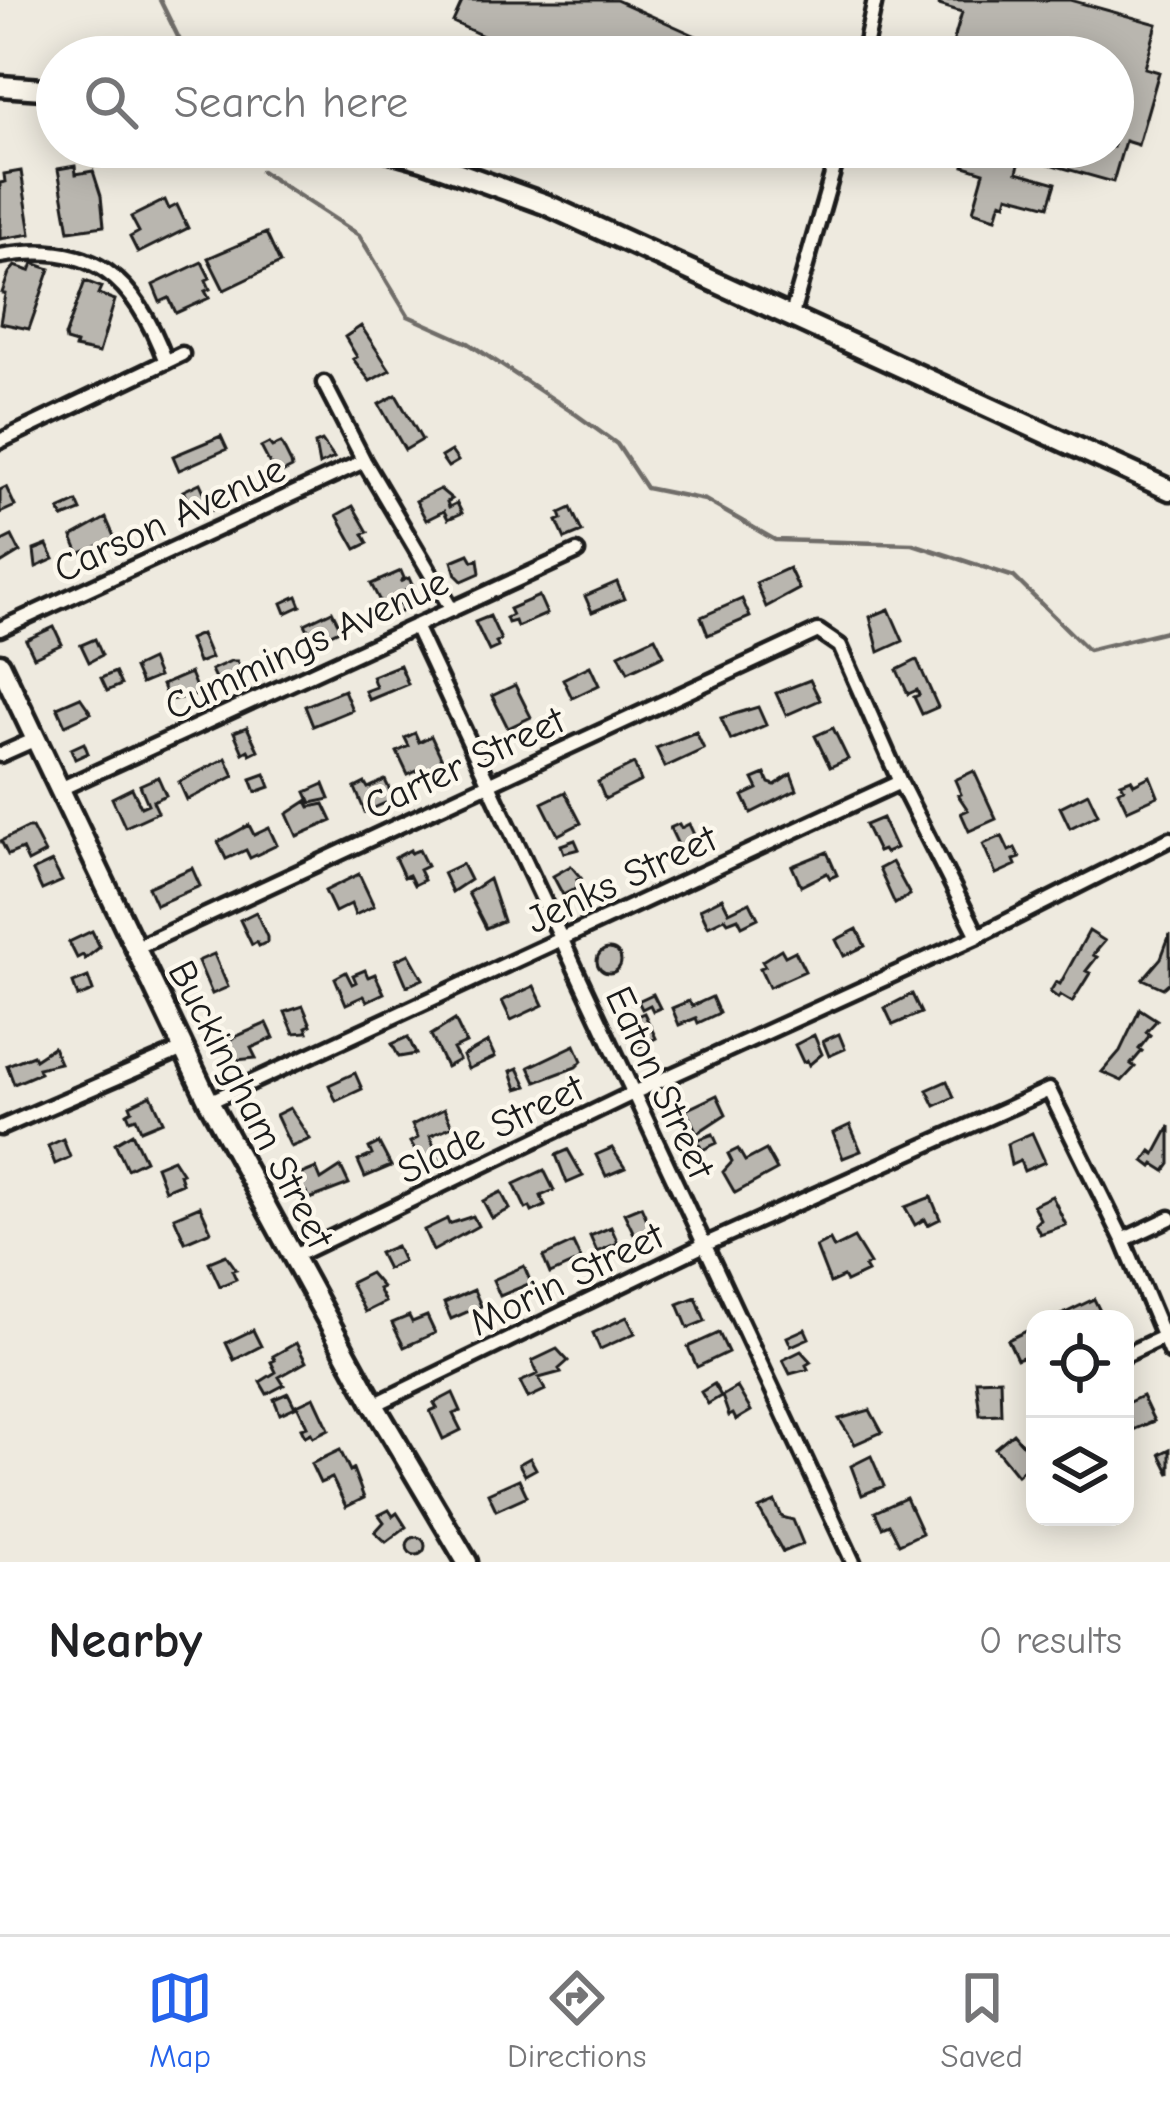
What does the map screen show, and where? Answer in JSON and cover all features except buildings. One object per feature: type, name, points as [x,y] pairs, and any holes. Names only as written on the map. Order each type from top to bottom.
[{"type":"main road","points":[[0,86],[36,89]]},
{"type":"main road","points":[[445,168],[545,204],[1170,490]]},
{"type":"main road","name":"Buckingham Street","points":[[0,664],[209,1102],[460,1560]]},
{"type":"street","points":[[867,36],[875,0]]},
{"type":"street","points":[[791,318],[834,168]]},
{"type":"street","points":[[0,256],[29,251],[70,254],[124,281],[152,323],[166,362]]},
{"type":"street","points":[[0,441],[182,354]]},
{"type":"street","points":[[324,383],[452,610]]},
{"type":"street","name":"Carson Avenue","points":[[0,629],[364,461]]},
{"type":"street","name":"Cummings Avenue","points":[[60,789],[577,552]]},
{"type":"street","name":"Eaton Street","points":[[415,626],[854,1562]]},
{"type":"street","name":"Carter Street","points":[[135,948],[818,631],[840,646],[900,782]]},
{"type":"street","points":[[0,755],[36,739]]},
{"type":"street","points":[[900,782],[978,936]]},
{"type":"street","name":"Jenks Street","points":[[209,1102],[900,782]]},
{"type":"street","name":"Slade Street","points":[[292,1257],[633,1093],[978,936],[1170,838]]},
{"type":"street","points":[[0,1128],[184,1048]]},
{"type":"street","name":"Morin Street","points":[[374,1405],[704,1245],[1049,1090],[1123,1240]]},
{"type":"street","points":[[1170,1218],[1123,1240],[1170,1352]]},
{"type":"street","points":[[1134,1351],[1163,1337]]},
{"type":"waterway","points":[[160,0],[178,36]]},
{"type":"waterway","points":[[261,171],[359,235],[408,316],[468,343],[617,444],[646,488],[705,500],[775,540],[913,544],[1014,577],[1088,650],[1170,630]]}]
